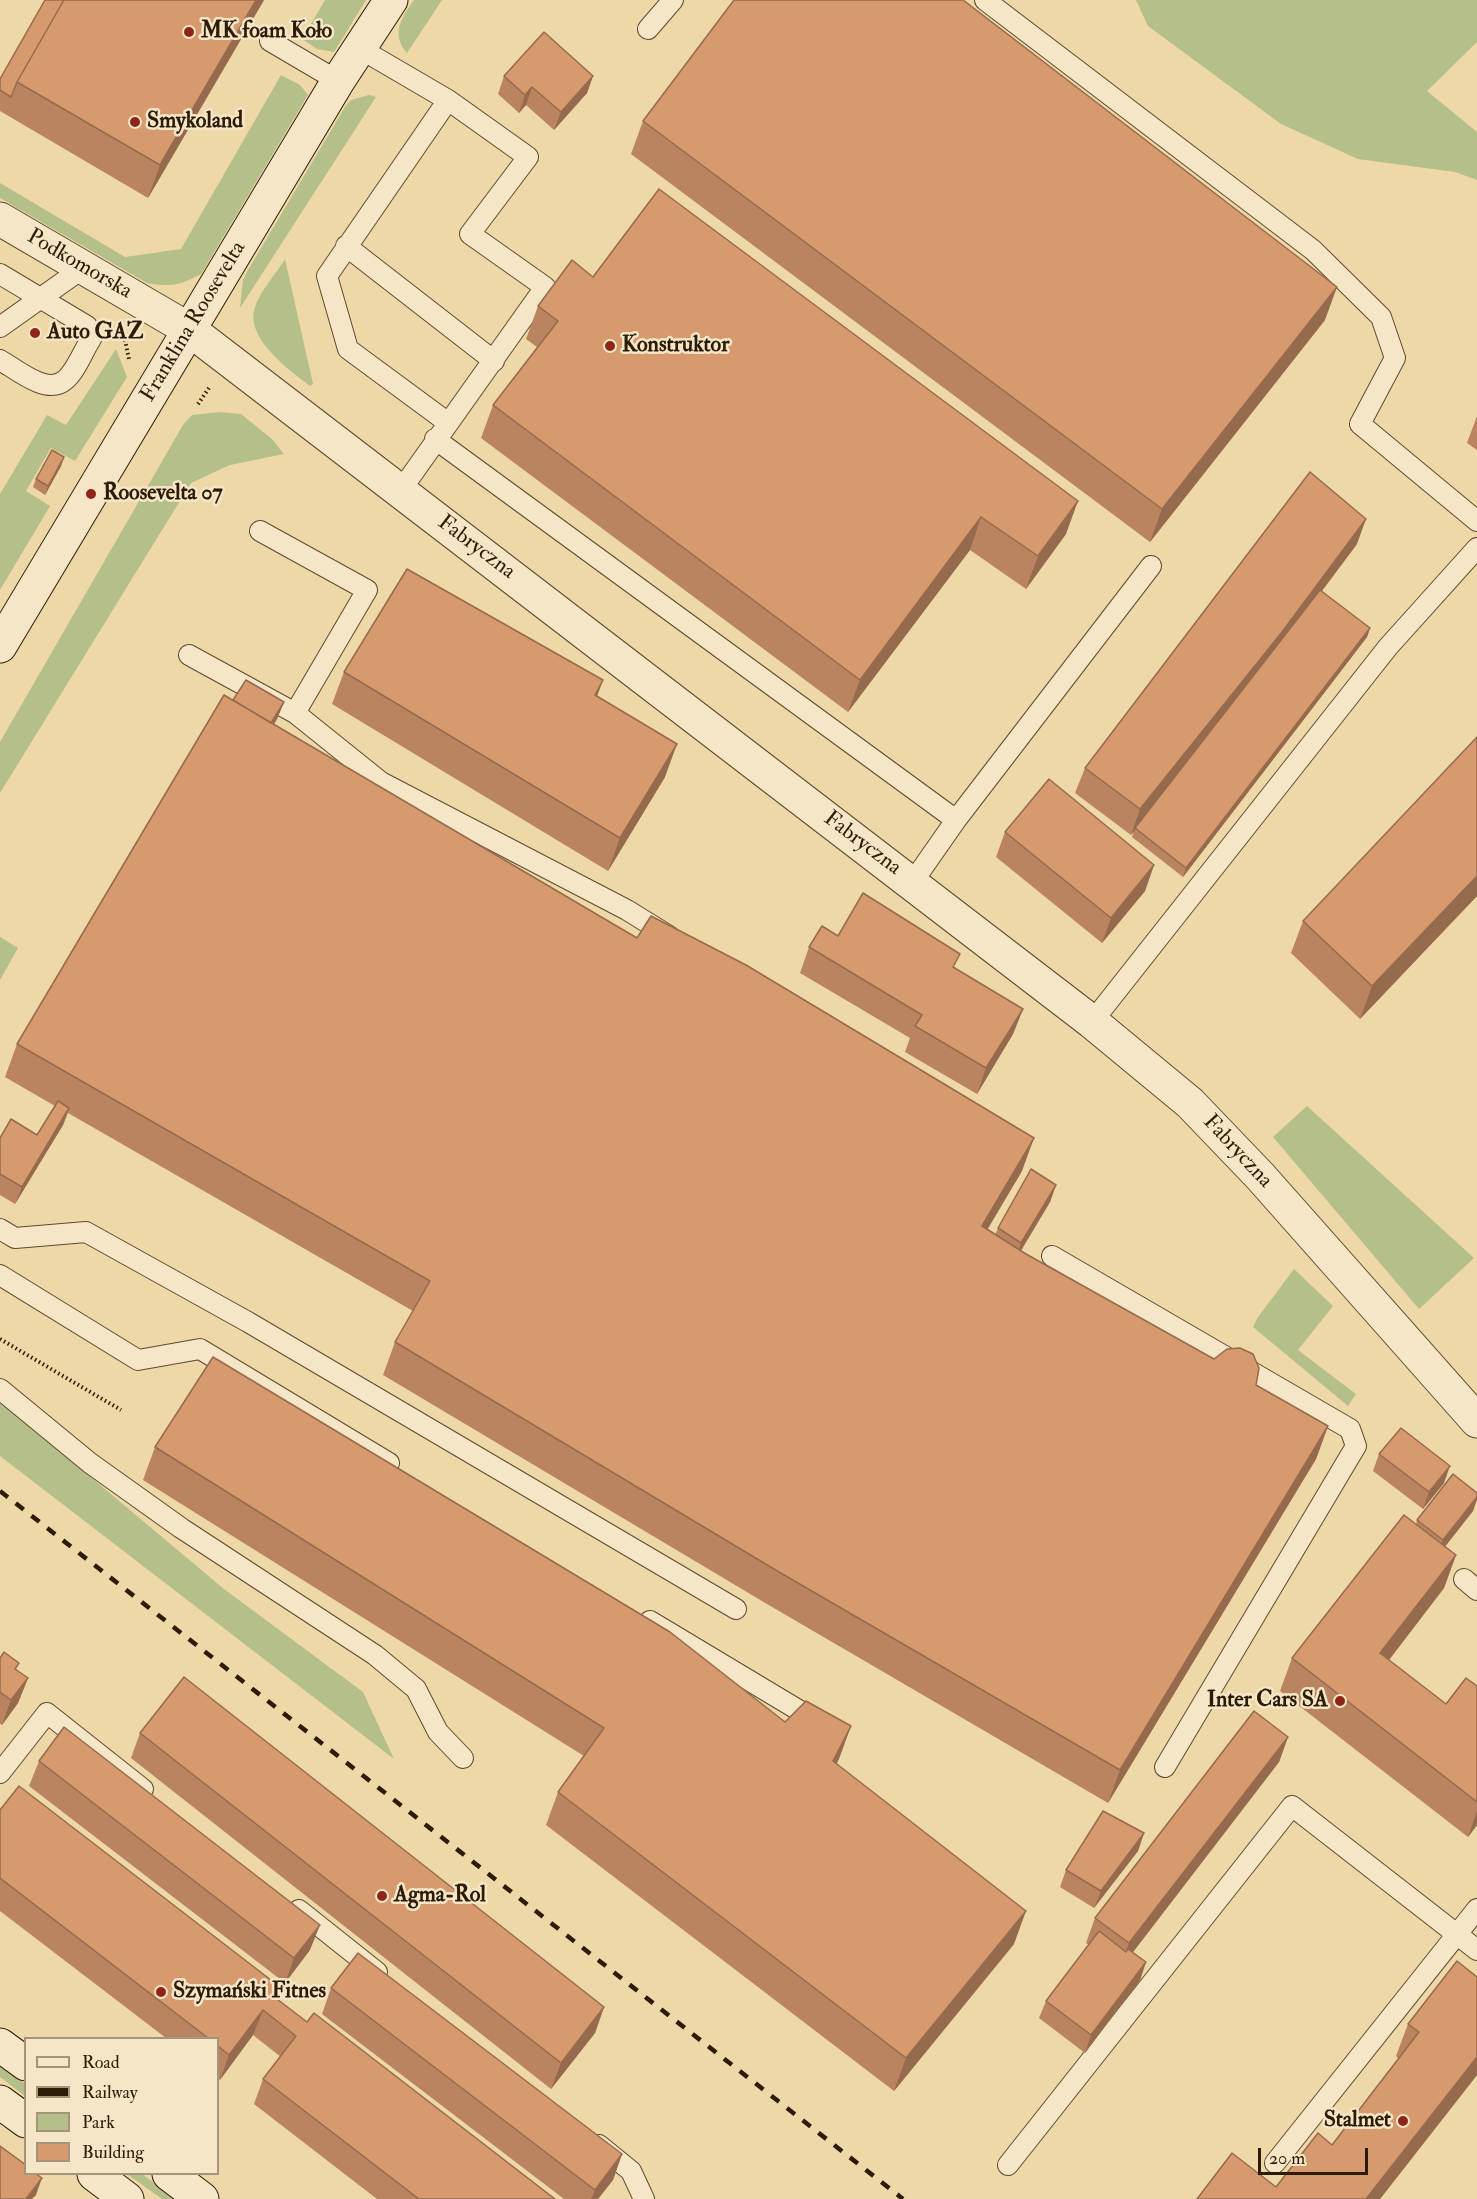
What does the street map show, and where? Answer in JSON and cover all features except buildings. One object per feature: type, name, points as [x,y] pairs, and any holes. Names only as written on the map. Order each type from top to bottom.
[{"type":"street","name":"Franklina Roosevelta","points":[[0,646],[338,81],[391,0]]},
{"type":"street","name":"Podkomorska","points":[[0,219],[190,330]]},
{"type":"street","name":"Fabryczna","points":[[190,330],[912,883],[1092,1022],[1190,1102],[1260,1176],[1477,1421]]},
{"type":"street","points":[[0,2045],[24,2063]]},
{"type":"street","points":[[0,2102],[24,2120]]},
{"type":"street","points":[[95,2175],[127,2199]]},
{"type":"street","points":[[171,2175],[202,2199]]},
{"type":"lane","points":[[648,29],[673,0]]},
{"type":"lane","points":[[985,0],[1313,250],[1382,317],[1395,358],[1360,424],[1477,521]]},
{"type":"lane","points":[[270,41],[338,81]]},
{"type":"lane","points":[[359,48],[448,100],[528,157],[470,234],[545,287],[494,361],[447,422],[401,490]]},
{"type":"lane","points":[[447,422],[348,349],[327,276],[448,100]]},
{"type":"lane","points":[[346,246],[494,361]]},
{"type":"lane","points":[[0,327],[83,268]]},
{"type":"lane","points":[[0,274],[87,326],[91,339],[65,381],[54,385],[42,384],[0,360]]},
{"type":"lane","points":[[435,439],[956,819]]},
{"type":"lane","points":[[260,531],[367,590],[295,713]]},
{"type":"lane","points":[[1092,1022],[1388,647],[1477,548]]},
{"type":"lane","points":[[912,883],[956,819],[1151,566]]},
{"type":"lane","points":[[189,655],[295,713],[381,782],[627,910],[687,947]]},
{"type":"lane","points":[[0,1229],[15,1238],[86,1232],[248,1322],[736,1609]]},
{"type":"lane","points":[[1052,1256],[1350,1428],[1356,1446],[1165,1767]]},
{"type":"lane","points":[[0,1275],[138,1360],[200,1349],[402,1471]]},
{"type":"lane","points":[[0,1389],[90,1463],[181,1528],[375,1654],[416,1689],[438,1732],[463,1758]]},
{"type":"lane","points":[[633,1611],[833,1731]]},
{"type":"lane","points":[[0,1773],[47,1713],[160,1802]]},
{"type":"lane","points":[[1008,2165],[1292,1806],[1477,1950]]},
{"type":"lane","points":[[283,1898],[396,1986]]},
{"type":"lane","points":[[1275,2163],[1477,1909]]},
{"type":"lane","points":[[584,2134],[631,2171],[644,2199]]},
{"type":"path","points":[[0,1339],[121,1410]]},
{"type":"green space","points":[[325,0],[366,0],[334,52],[317,49],[302,39]]},
{"type":"green space","points":[[414,0],[442,0],[407,53],[399,39],[399,32],[402,19]]},
{"type":"green space","points":[[1136,0],[1477,0],[1477,42],[1427,91],[1477,132],[1477,180],[1455,172],[1358,159],[1281,124],[1148,26]]},
{"type":"green space","points":[[281,75],[300,85],[308,95],[201,274],[187,281],[168,285],[147,283],[0,198],[0,183],[125,257],[181,249]]},
{"type":"green space","points":[[369,95],[376,97],[240,308],[243,280],[248,270],[345,107],[351,100]]},
{"type":"green space","points":[[285,259],[313,384],[310,386],[270,352],[256,330],[253,318],[261,295]]},
{"type":"green space","points":[[116,349],[127,377],[75,461],[51,448],[26,491],[50,506],[0,590],[0,494],[47,415],[66,425]]},
{"type":"green space","points":[[220,412],[241,414],[272,439],[284,454],[230,465],[191,483],[0,793],[0,742],[183,425],[192,415]]},
{"type":"green space","points":[[0,937],[18,948],[0,980]]},
{"type":"green space","points":[[1307,1106],[1474,1258],[1419,1309],[1273,1137]]},
{"type":"green space","points":[[1294,1269],[1333,1306],[1298,1350],[1356,1394],[1348,1406],[1253,1327]]},
{"type":"green space","points":[[0,1401],[224,1589],[363,1692],[394,1759],[0,1456]]},
{"type":"green space","points":[[0,2064],[24,2083],[24,2095],[0,2077]]},
{"type":"green space","points":[[128,2175],[143,2175],[175,2199],[162,2199]]},
{"type":"railway","points":[[0,1491],[903,2199]]},
{"type":"place","name":"MK foam Koło","points":[[189,32]]},
{"type":"place","name":"Smykoland","points":[[135,122]]},
{"type":"place","name":"Auto GAZ","points":[[35,333]]},
{"type":"place","name":"Konstruktor","points":[[610,346]]},
{"type":"place","name":"Roosevelta 07","points":[[91,494]]},
{"type":"place","name":"Inter Cars SA","points":[[1340,1701]]},
{"type":"place","name":"Agma-Rol","points":[[382,1896]]},
{"type":"place","name":"Szymański Fitnes","points":[[161,1992]]},
{"type":"place","name":"Stalmet","points":[[1403,2121]]}]
